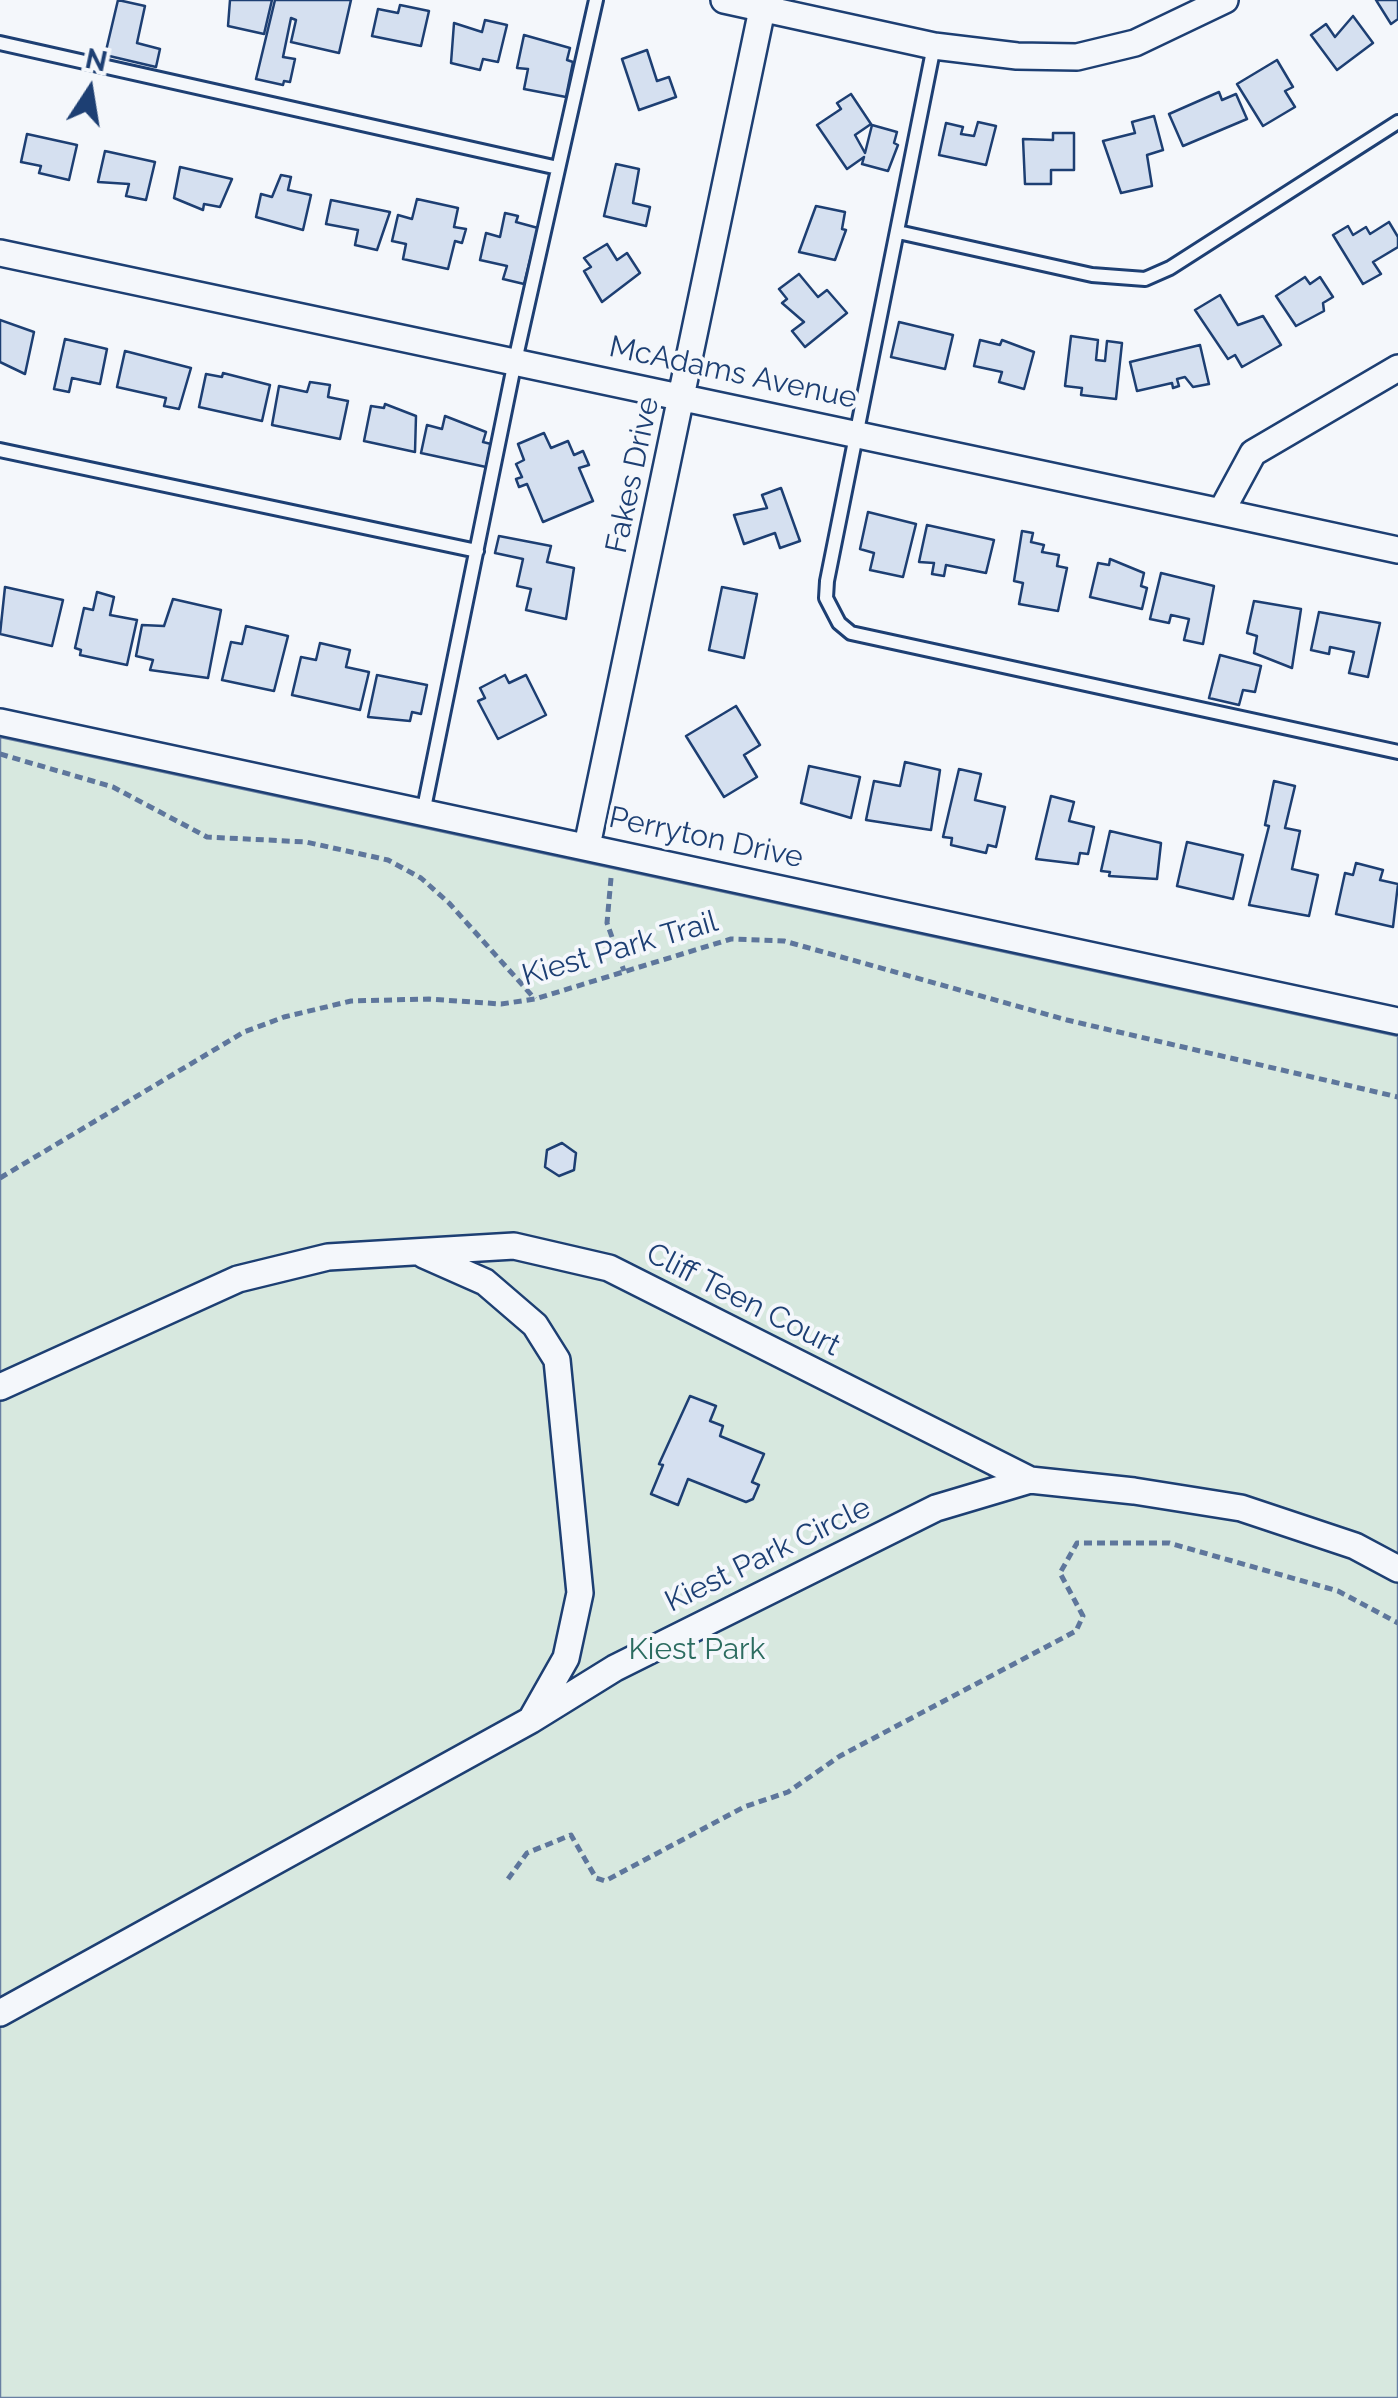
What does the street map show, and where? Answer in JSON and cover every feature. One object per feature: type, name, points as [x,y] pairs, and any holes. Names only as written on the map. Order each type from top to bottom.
[{"type":"street","points":[[724,0],[764,4],[934,46],[1017,56],[1077,57],[1135,43],[1225,0]]},
{"type":"street","name":"Fakes Drive","points":[[587,846],[764,4]]},
{"type":"street","name":"McAdams Avenue","points":[[0,253],[684,395],[1398,550]]},
{"type":"street","points":[[1222,512],[1254,453],[1398,368]]},
{"type":"street","name":"Perryton Drive","points":[[0,722],[1398,1021]]},
{"type":"street","name":"Cliff Teen Court","points":[[0,1387],[238,1278],[328,1257],[514,1246],[609,1268],[1030,1480]]},
{"type":"street","name":"Cliff Teen Court","points":[[409,1252],[441,1260],[485,1282],[535,1324],[558,1360],[580,1594],[566,1658],[531,1720]]},
{"type":"street","name":"Kiest Park Circle","points":[[0,2012],[531,1720],[615,1668],[936,1508],[1030,1480],[1241,1508],[1355,1546],[1398,1570]]},
{"type":"lane","points":[[423,814],[515,360],[596,0]]},
{"type":"lane","points":[[0,43],[558,168]]},
{"type":"lane","points":[[934,46],[826,598],[838,622],[852,633],[1398,752]]},
{"type":"lane","points":[[898,232],[1092,274],[1145,280],[1170,268],[1398,122]]},
{"type":"lane","points":[[0,450],[477,550]]},
{"type":"path","points":[[0,754],[114,787],[207,837],[306,842],[388,860],[421,878],[449,904],[535,999]]},
{"type":"path","points":[[612,870],[607,923],[624,971]]},
{"type":"path","name":"Kiest Park Trail","points":[[0,1178],[244,1032],[284,1016],[351,1001],[429,999],[502,1004],[535,999],[731,939],[784,942],[1067,1020],[1398,1096]]},
{"type":"path","points":[[508,1879],[527,1854],[571,1835],[596,1878],[605,1882],[744,1807],[788,1792],[840,1756],[1076,1631],[1083,1616],[1060,1573],[1076,1543],[1168,1543],[1186,1547],[1338,1590],[1398,1623]]},
{"type":"green space","name":"Kiest Park","points":[[0,737],[1398,1036],[1398,2398],[0,2398]]},
{"type":"building","points":[[118,0],[145,6],[137,43],[160,49],[156,67],[105,55]]},
{"type":"building","points":[[230,0],[272,0],[264,34],[228,26]]},
{"type":"building","points":[[275,0],[351,0],[339,53],[291,42],[296,20],[291,18],[283,57],[295,59],[290,82],[284,81],[283,85],[256,79]]},
{"type":"building","points":[[1376,0],[1398,0],[1398,19],[1391,24]]},
{"type":"building","points":[[400,5],[429,11],[421,46],[372,36],[378,9],[398,13]]},
{"type":"building","points":[[1353,16],[1373,43],[1337,70],[1311,35],[1326,24],[1335,37]]},
{"type":"building","points":[[485,20],[507,25],[498,62],[483,59],[480,70],[451,63],[454,23],[482,32]]},
{"type":"building","points":[[524,35],[570,48],[567,60],[573,62],[566,97],[524,89],[528,69],[517,68]]},
{"type":"building","points":[[647,50],[657,81],[669,77],[676,97],[639,110],[622,59]]},
{"type":"building","points":[[1277,60],[1293,87],[1285,91],[1295,107],[1263,126],[1237,84]]},
{"type":"building","points":[[1219,92],[1222,100],[1236,94],[1247,119],[1183,146],[1169,114]]},
{"type":"building","points":[[851,94],[871,124],[855,135],[865,153],[872,125],[897,132],[894,143],[898,145],[888,171],[862,164],[864,157],[847,169],[817,125],[841,109],[837,103]]},
{"type":"building","points":[[1154,116],[1163,150],[1147,155],[1152,186],[1121,193],[1103,141],[1135,133],[1132,122]]},
{"type":"building","points":[[978,122],[996,126],[986,165],[939,155],[946,123],[963,127],[961,134],[974,136]]},
{"type":"building","points":[[1053,133],[1074,133],[1074,170],[1051,170],[1051,184],[1025,184],[1023,139],[1053,140]]},
{"type":"building","points":[[27,134],[77,145],[69,180],[39,173],[41,166],[21,162]]},
{"type":"building","points":[[105,151],[155,162],[146,200],[126,196],[129,184],[98,182]]},
{"type":"building","points":[[616,164],[639,169],[633,203],[650,207],[646,226],[604,216]]},
{"type":"building","points":[[180,167],[232,179],[220,207],[204,204],[203,210],[174,198]]},
{"type":"building","points":[[281,175],[291,177],[288,190],[311,195],[303,230],[256,217],[261,194],[272,197]]},
{"type":"building","points":[[417,199],[458,208],[454,227],[466,229],[462,243],[455,241],[448,269],[403,259],[406,244],[392,241],[398,215],[412,219]]},
{"type":"building","points":[[331,200],[390,212],[377,250],[355,245],[358,230],[326,224]]},
{"type":"building","points":[[816,206],[845,212],[842,229],[846,230],[835,260],[799,252]]},
{"type":"building","points":[[505,213],[518,216],[516,222],[538,228],[524,284],[503,279],[507,266],[480,260],[486,233],[500,237]]},
{"type":"building","points":[[1389,222],[1398,237],[1398,247],[1373,262],[1381,274],[1363,284],[1333,235],[1348,226],[1353,235],[1366,227],[1370,234]]},
{"type":"building","points":[[607,244],[617,260],[627,253],[640,273],[602,302],[584,271],[591,267],[584,258]]},
{"type":"building","points":[[799,274],[818,297],[827,290],[847,313],[805,347],[792,331],[804,322],[782,303],[787,299],[779,289]]},
{"type":"building","points":[[1305,277],[1310,284],[1320,277],[1333,297],[1323,303],[1324,311],[1296,326],[1276,296]]},
{"type":"building","points":[[1220,295],[1238,325],[1263,316],[1281,345],[1242,367],[1235,355],[1228,359],[1195,310]]},
{"type":"building","points":[[0,320],[34,332],[25,374],[0,362]]},
{"type":"building","points":[[899,322],[953,335],[945,369],[891,357]]},
{"type":"building","points":[[1071,336],[1098,340],[1096,360],[1105,361],[1107,341],[1122,343],[1116,399],[1081,395],[1082,388],[1065,386]]},
{"type":"building","points":[[65,339],[107,349],[100,384],[72,378],[69,392],[54,389]]},
{"type":"building","points":[[980,340],[1000,345],[1002,340],[1034,352],[1024,389],[999,382],[1002,372],[974,366]]},
{"type":"building","points":[[1200,345],[1209,384],[1193,387],[1185,377],[1177,379],[1179,386],[1173,388],[1172,383],[1137,391],[1130,362]]},
{"type":"building","points":[[125,351],[191,368],[179,409],[164,406],[166,398],[117,387]]},
{"type":"building","points":[[223,373],[270,385],[262,421],[199,407],[206,374],[222,377]]},
{"type":"building","points":[[310,382],[330,385],[328,397],[348,401],[340,439],[272,425],[279,386],[307,392]]},
{"type":"building","points":[[385,404],[416,416],[415,452],[364,441],[371,406],[384,408]]},
{"type":"building","points":[[445,416],[486,432],[483,442],[491,444],[486,467],[421,453],[427,425],[442,429]]},
{"type":"building","points":[[544,433],[551,448],[568,441],[574,455],[583,451],[589,465],[579,468],[593,501],[543,522],[527,484],[519,487],[516,479],[522,477],[516,464],[524,460],[518,444]]},
{"type":"building","points":[[781,488],[800,541],[780,548],[775,533],[744,544],[734,515],[767,508],[762,495]]},
{"type":"building","points":[[868,512],[916,524],[903,577],[870,570],[874,553],[860,549]]},
{"type":"building","points":[[927,525],[994,540],[986,573],[946,565],[944,576],[932,574],[934,563],[919,562]]},
{"type":"building","points":[[1022,531],[1033,533],[1031,542],[1044,545],[1042,552],[1059,555],[1057,566],[1067,568],[1058,611],[1019,604],[1023,583],[1014,581]]},
{"type":"building","points":[[499,536],[551,546],[547,562],[574,568],[566,619],[526,610],[531,589],[517,586],[523,559],[495,553]]},
{"type":"building","points":[[1110,559],[1144,573],[1141,586],[1147,588],[1142,609],[1090,597],[1098,563],[1109,565]]},
{"type":"building","points":[[1161,573],[1214,586],[1203,644],[1184,640],[1189,619],[1171,615],[1169,623],[1150,619]]},
{"type":"building","points":[[5,587],[63,600],[52,646],[0,634]]},
{"type":"building","points":[[722,587],[757,594],[744,658],[709,650]]},
{"type":"building","points":[[97,592],[114,597],[110,615],[137,620],[127,665],[80,655],[81,650],[75,648],[84,608],[93,610]]},
{"type":"building","points":[[173,599],[221,610],[208,678],[150,670],[153,660],[136,656],[142,625],[164,626]]},
{"type":"building","points":[[1254,601],[1301,609],[1292,668],[1254,653],[1257,636],[1247,633]]},
{"type":"building","points":[[1319,612],[1380,623],[1368,677],[1349,673],[1354,652],[1330,647],[1329,654],[1311,650]]},
{"type":"building","points":[[246,626],[288,636],[274,691],[222,680],[231,642],[242,644]]},
{"type":"building","points":[[320,643],[350,650],[346,667],[369,672],[360,710],[292,695],[301,657],[316,660]]},
{"type":"building","points":[[1220,655],[1261,666],[1255,692],[1243,690],[1239,705],[1209,698]]},
{"type":"building","points":[[377,675],[427,685],[421,714],[412,712],[410,721],[368,717]]},
{"type":"building","points":[[505,675],[509,683],[526,675],[546,715],[498,739],[478,701],[485,698],[480,688]]},
{"type":"building","points":[[736,706],[760,745],[744,755],[757,777],[724,797],[686,736]]},
{"type":"building","points":[[905,762],[940,770],[931,830],[866,820],[874,781],[900,786]]},
{"type":"building","points":[[809,766],[860,777],[851,818],[801,803]]},
{"type":"building","points":[[959,769],[981,774],[975,800],[1005,807],[996,847],[988,845],[986,853],[951,845],[952,838],[943,837]]},
{"type":"building","points":[[1274,781],[1295,786],[1285,828],[1300,831],[1292,869],[1318,875],[1309,916],[1249,905],[1269,826],[1265,825]]},
{"type":"building","points":[[1051,796],[1074,802],[1069,821],[1094,827],[1088,854],[1080,853],[1078,864],[1036,859]]},
{"type":"building","points":[[1110,831],[1161,843],[1157,879],[1109,876],[1110,872],[1101,871]]},
{"type":"building","points":[[1187,842],[1243,855],[1233,899],[1177,886]]},
{"type":"building","points":[[1356,863],[1383,870],[1380,880],[1398,884],[1393,927],[1336,914],[1345,873],[1353,875]]},
{"type":"building","points":[[562,1143],[576,1153],[574,1170],[559,1176],[545,1167],[547,1150]]},
{"type":"building","points":[[690,1396],[716,1406],[710,1421],[723,1426],[720,1436],[764,1454],[752,1482],[759,1485],[753,1499],[746,1502],[688,1479],[678,1505],[651,1494],[663,1465],[659,1464]]}]
